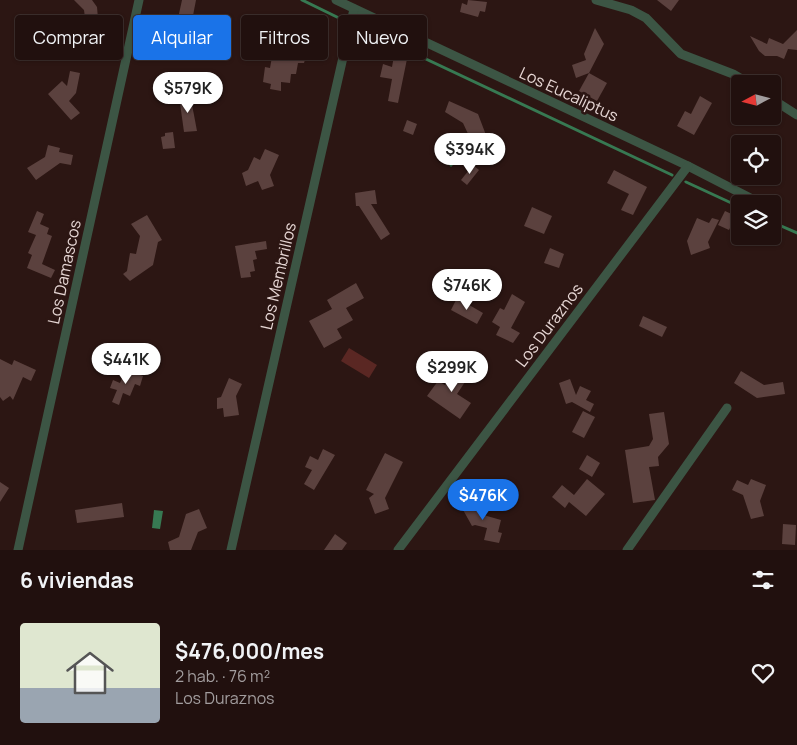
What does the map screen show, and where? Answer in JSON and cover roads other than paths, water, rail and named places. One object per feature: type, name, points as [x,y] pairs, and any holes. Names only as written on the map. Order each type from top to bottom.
[{"type":"street","name":"Los Damascos","points":[[18,550],[139,0]]},
{"type":"street","name":"Los Eucaliptus","points":[[336,0],[688,166],[744,195]]},
{"type":"street","points":[[596,0],[616,5],[646,18],[681,54],[735,75]]},
{"type":"street","name":"Los Membrillos","points":[[231,550],[354,9]]},
{"type":"street","points":[[781,105],[797,115]]},
{"type":"street","name":"Los Duraznos","points":[[398,550],[688,166]]},
{"type":"street","points":[[627,550],[727,408]]},
{"type":"waterway","points":[[302,0],[338,18]]},
{"type":"waterway","points":[[427,60],[672,175]]},
{"type":"waterway","points":[[686,182],[731,203]]},
{"type":"waterway","points":[[781,226],[797,233]]}]
